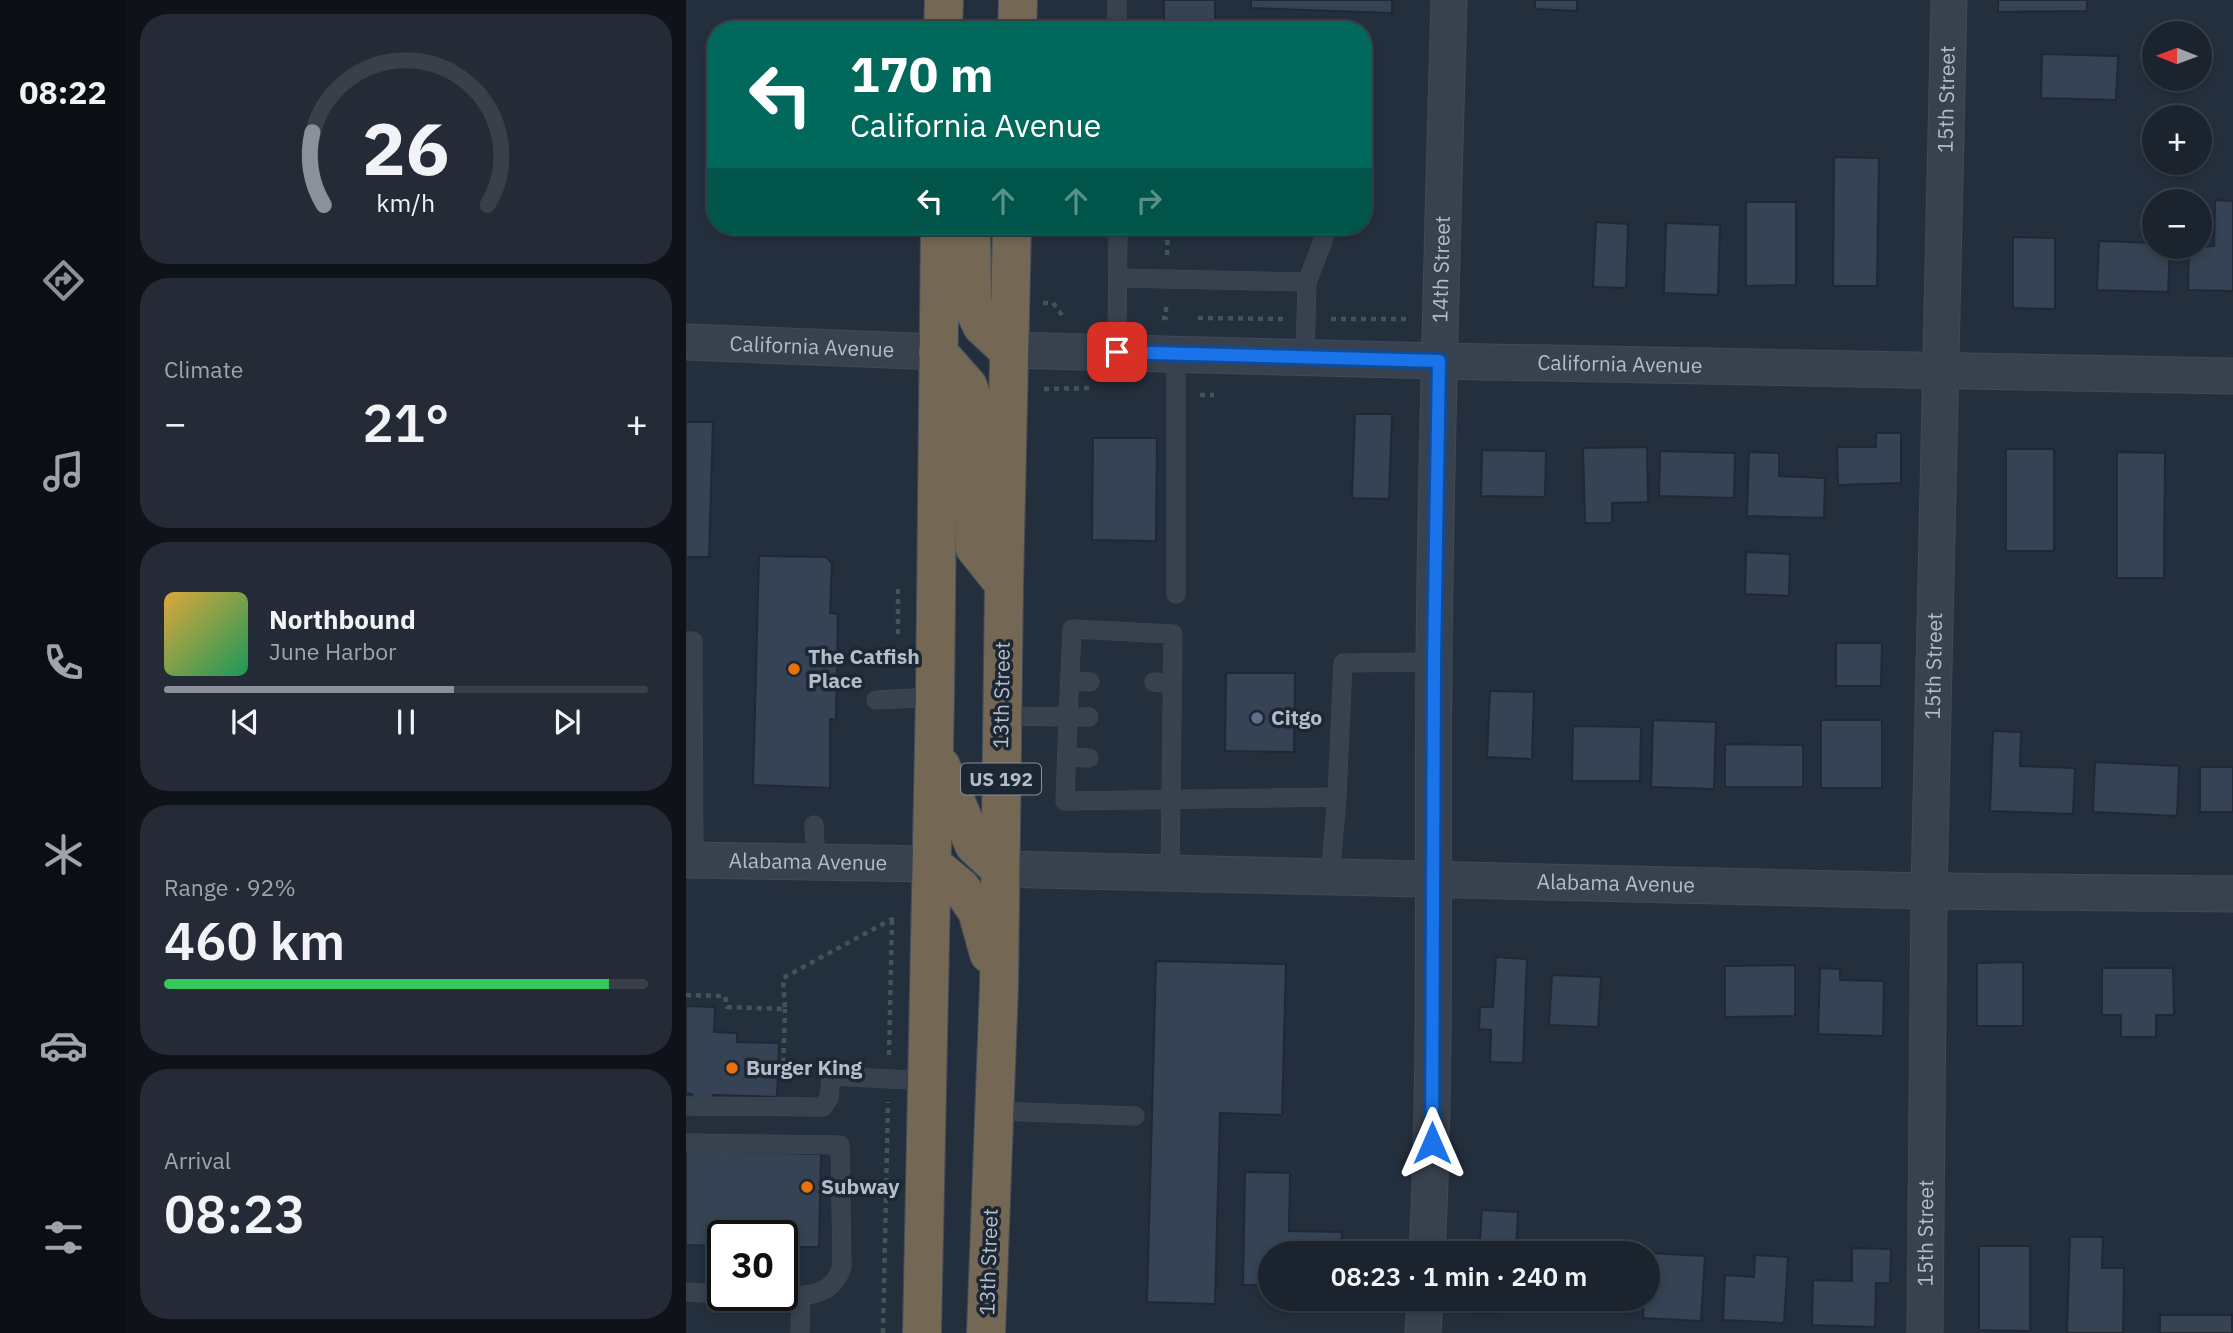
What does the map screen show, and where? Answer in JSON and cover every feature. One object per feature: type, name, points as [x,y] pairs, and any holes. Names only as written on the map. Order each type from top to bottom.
[{"type":"highway","points":[[943,21],[944,0]]},
{"type":"highway","points":[[1017,21],[1018,0]]},
{"type":"highway","name":"US 192","points":[[922,1333],[935,697],[940,235]]},
{"type":"highway","points":[[971,235],[972,305],[982,326],[1008,350]]},
{"type":"highway","name":"13th Street","points":[[986,1333],[999,986],[1012,235]]},
{"type":"highway","points":[[938,352],[968,386],[975,409],[975,548],[1004,584]]},
{"type":"highway","points":[[934,748],[974,845],[1000,869]]},
{"type":"highway","points":[[932,864],[961,888],[977,911],[999,986]]},
{"type":"street","name":"14th Street","points":[[1428,1241],[1432,1143],[1434,662],[1439,361],[1449,0]]},
{"type":"street","name":"15th Street","points":[[1925,1333],[1929,891],[1949,0]]},
{"type":"street","name":"California Avenue","points":[[686,342],[938,352]]},
{"type":"street","name":"California Avenue","points":[[1008,350],[1940,372],[2233,376]]},
{"type":"street","name":"Alabama Avenue","points":[[690,860],[932,864]]},
{"type":"street","name":"Alabama Avenue","points":[[1000,869],[1434,881],[2233,894]]},
{"type":"street","points":[[1423,1333],[1424,1311]]},
{"type":"lane","points":[[1116,21],[1117,0]]},
{"type":"lane","points":[[1117,352],[1118,235]]},
{"type":"lane","points":[[1305,358],[1307,282],[1323,235]]},
{"type":"lane","points":[[1118,278],[1307,282]]},
{"type":"lane","points":[[1177,354],[1177,594]]},
{"type":"lane","points":[[1170,875],[1171,801],[1171,764],[1173,634],[1072,629],[1065,801],[1171,801],[1337,797]]},
{"type":"lane","points":[[686,641],[693,641],[690,860]]},
{"type":"lane","points":[[1330,878],[1343,663],[1434,662]]},
{"type":"lane","points":[[1070,681],[1090,682]]},
{"type":"lane","points":[[1154,682],[1172,684]]},
{"type":"lane","points":[[876,700],[935,697]]},
{"type":"lane","points":[[1002,716],[1090,717]]},
{"type":"lane","points":[[1067,757],[1089,758]]},
{"type":"lane","points":[[1153,762],[1171,764]]},
{"type":"lane","points":[[814,825],[816,862]]},
{"type":"lane","points":[[686,1106],[823,1107],[829,1098],[831,1076],[927,1081]]},
{"type":"lane","points":[[995,1111],[1135,1116]]},
{"type":"lane","points":[[686,1143],[840,1145],[842,1267],[831,1287],[819,1294],[798,1296]]},
{"type":"lane","points":[[686,1292],[707,1293]]},
{"type":"lane","points":[[800,1333],[801,1296]]},
{"type":"path","points":[[1193,318],[1408,319],[1408,305]]},
{"type":"path","points":[[1166,318],[1179,318]]},
{"type":"path","points":[[883,1333],[892,919]]},
{"type":"path","points":[[783,1073],[785,1009]]},
{"type":"building","points":[[1164,0],[1215,0],[1215,21],[1164,21]]},
{"type":"building","points":[[1251,0],[1392,0],[1392,13],[1251,8]]},
{"type":"building","points":[[1535,0],[1577,0],[1577,11],[1535,9]]},
{"type":"building","points":[[1998,0],[2087,0],[2087,11],[1998,12]]},
{"type":"building","points":[[2042,54],[2118,56],[2116,100],[2041,98]]},
{"type":"building","points":[[1834,157],[1879,158],[1877,286],[1833,286]]},
{"type":"building","points":[[2215,200],[2233,201],[2233,291],[2188,290],[2189,259],[2212,259]]},
{"type":"building","points":[[1746,202],[1796,202],[1796,285],[1746,286]]},
{"type":"building","points":[[1596,222],[1628,224],[1626,288],[1593,287]]},
{"type":"building","points":[[1666,223],[1720,225],[1718,295],[1664,293]]},
{"type":"building","points":[[2013,237],[2055,238],[2055,309],[2013,308]]},
{"type":"building","points":[[2099,241],[2142,243],[2142,259],[2169,259],[2168,292],[2097,290]]},
{"type":"building","points":[[1355,414],[1392,414],[1389,499],[1352,498]]},
{"type":"building","points":[[686,422],[713,422],[709,557],[686,557]]},
{"type":"building","points":[[1876,433],[1901,433],[1901,483],[1838,485],[1837,447],[1876,447]]},
{"type":"building","points":[[1093,438],[1157,438],[1156,541],[1092,540]]},
{"type":"building","points":[[1647,447],[1648,502],[1612,503],[1612,523],[1585,523],[1583,448]]},
{"type":"building","points":[[2006,449],[2054,449],[2054,551],[2006,551]]},
{"type":"building","points":[[1482,450],[1546,451],[1545,497],[1481,496]]},
{"type":"building","points":[[1660,451],[1735,453],[1734,498],[1659,496]]},
{"type":"building","points":[[1749,452],[1779,453],[1779,476],[1825,478],[1824,518],[1747,516]]},
{"type":"building","points":[[2117,452],[2165,453],[2164,578],[2117,578]]},
{"type":"building","points":[[1746,552],[1790,554],[1789,596],[1745,594]]},
{"type":"building","points":[[759,556],[826,557],[832,563],[830,613],[838,614],[836,720],[830,719],[830,788],[753,785]]},
{"type":"building","points":[[1836,643],[1882,643],[1881,686],[1836,686]]},
{"type":"building","points":[[1226,673],[1295,673],[1294,752],[1225,751]]},
{"type":"building","points":[[1490,691],[1534,692],[1532,759],[1487,757]]},
{"type":"building","points":[[1653,720],[1716,722],[1714,789],[1651,787]]},
{"type":"building","points":[[1821,720],[1882,720],[1882,788],[1821,788]]},
{"type":"building","points":[[1573,726],[1641,727],[1640,781],[1572,781]]},
{"type":"building","points":[[1993,731],[2021,732],[2020,766],[2075,768],[2073,814],[1990,811]]},
{"type":"building","points":[[1725,744],[1803,745],[1803,787],[1725,787]]},
{"type":"building","points":[[2095,762],[2179,766],[2177,816],[2093,812]]},
{"type":"building","points":[[2200,767],[2233,767],[2233,812],[2200,812]]},
{"type":"building","points":[[1496,957],[1527,959],[1523,1063],[1490,1062],[1491,1030],[1479,1029],[1480,1007],[1493,1007]]},
{"type":"building","points":[[1156,961],[1286,964],[1282,1115],[1220,1113],[1215,1304],[1147,1302]]},
{"type":"building","points":[[2023,962],[2023,1026],[1977,1026],[1977,963]]},
{"type":"building","points":[[1795,965],[1795,1016],[1725,1017],[1725,966]]},
{"type":"building","points":[[1820,968],[1840,969],[1840,980],[1884,981],[1883,1036],[1818,1034]]},
{"type":"building","points":[[2102,968],[2173,968],[2174,1015],[2156,1015],[2156,1037],[2121,1037],[2121,1015],[2102,1015]]},
{"type":"building","points":[[1552,975],[1601,977],[1598,1027],[1549,1025]]},
{"type":"building","name":"Burger King","points":[[686,1006],[715,1007],[714,1032],[737,1033],[737,1042],[779,1043],[777,1097],[713,1095],[713,1103],[692,1102],[692,1094],[686,1093]]},
{"type":"building","points":[[686,1151],[821,1154],[819,1247],[798,1247],[798,1220],[707,1220],[707,1246],[686,1245]]},
{"type":"building","points":[[1245,1172],[1290,1173],[1289,1231],[1342,1232],[1342,1241],[1258,1241],[1258,1285],[1243,1285]]},
{"type":"building","points":[[1482,1210],[1518,1212],[1517,1241],[1480,1241]]},
{"type":"building","points":[[2070,1237],[2103,1237],[2102,1268],[2124,1268],[2123,1333],[2067,1333]]},
{"type":"building","points":[[1979,1246],[2030,1246],[2030,1331],[1979,1330]]},
{"type":"building","points":[[1852,1248],[1891,1249],[1890,1283],[1876,1283],[1875,1327],[1812,1325],[1813,1280],[1852,1281]]},
{"type":"building","points":[[1660,1254],[1705,1256],[1701,1321],[1643,1318],[1643,1311],[1660,1311]]},
{"type":"building","points":[[1755,1255],[1788,1257],[1784,1323],[1723,1320],[1725,1275],[1754,1277]]},
{"type":"building","points":[[1477,1311],[1561,1311],[1477,1313]]},
{"type":"building","points":[[2160,1315],[2232,1315],[2232,1333],[2160,1333]]},
{"type":"place","name":"The Catfish Place","points":[[794,669]]},
{"type":"place","name":"Citgo","points":[[1257,718]]},
{"type":"place","name":"Burger King","points":[[732,1068]]},
{"type":"place","name":"Subway","points":[[807,1187]]},
{"type":"route","points":[[1117,352],[1439,361],[1434,662],[1432,1143]]}]
